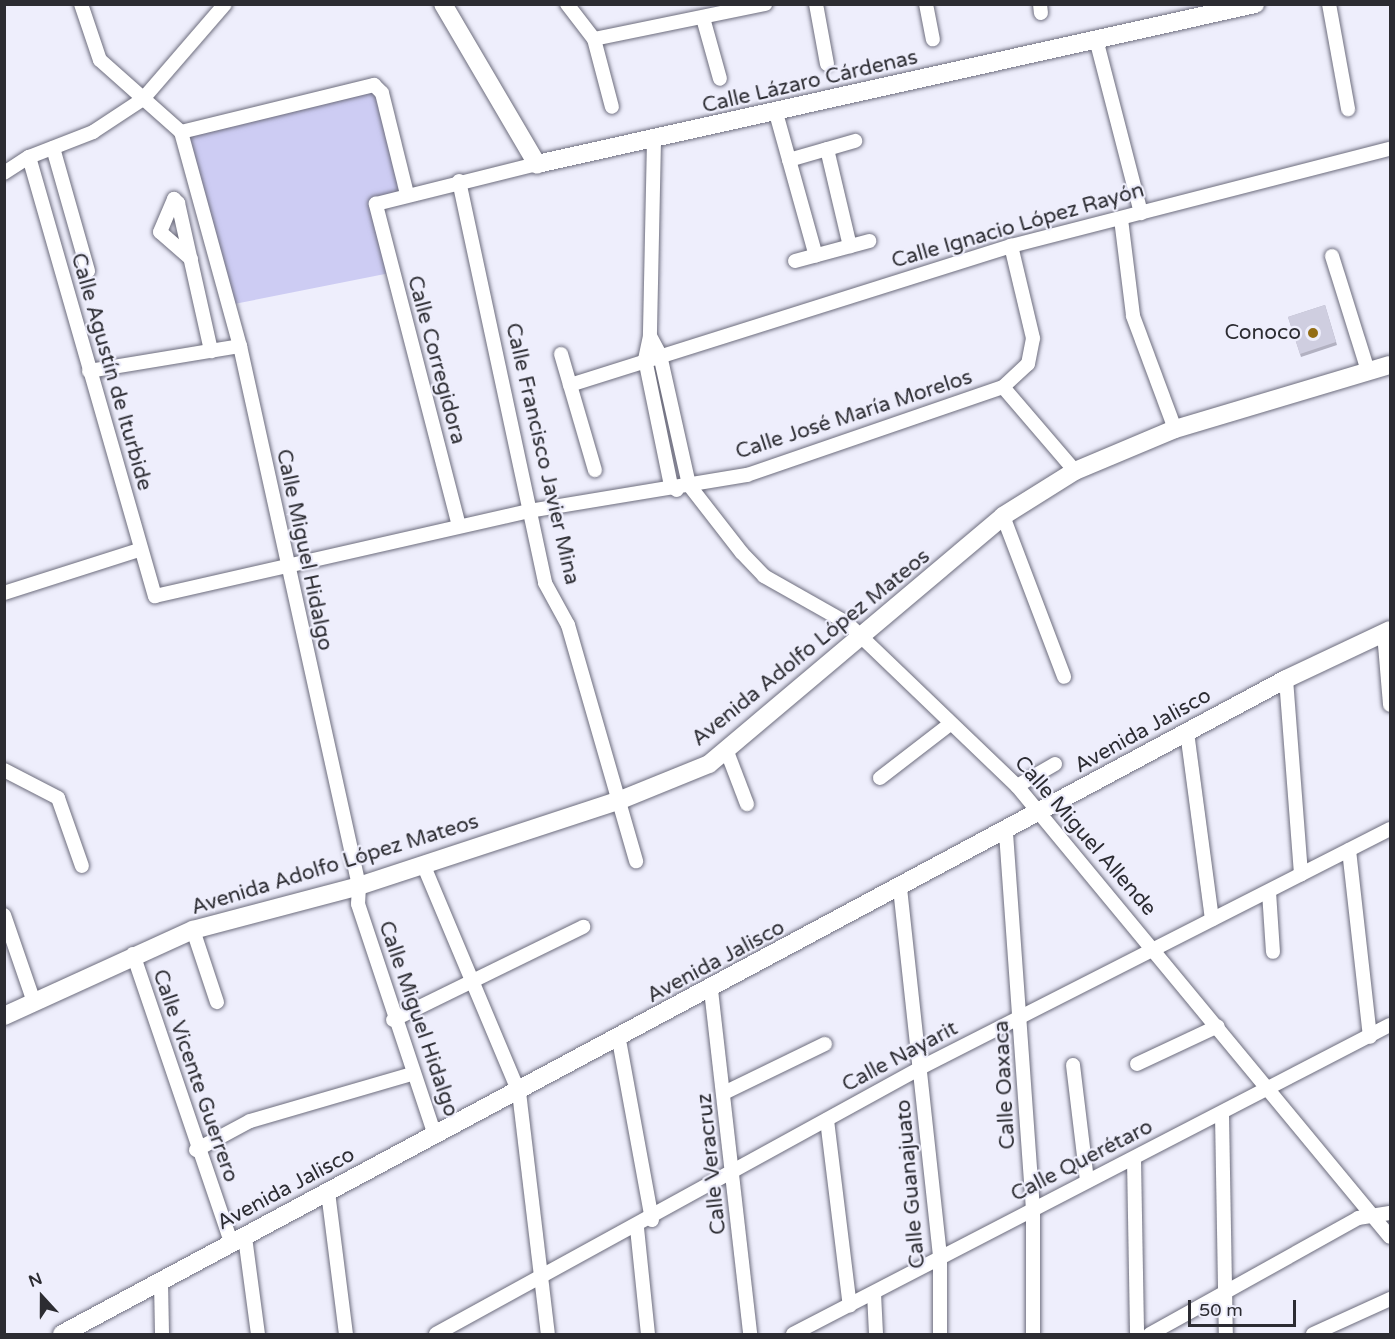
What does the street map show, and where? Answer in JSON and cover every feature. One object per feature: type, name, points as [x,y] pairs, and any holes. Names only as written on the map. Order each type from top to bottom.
[{"type":"main road","points":[[443,4],[537,164]]},
{"type":"main road","name":"Calle Lázaro Cárdenas","points":[[537,164],[776,113],[1255,4]]},
{"type":"main road","name":"Avenida Adolfo López Mateos","points":[[4,1016],[33,999],[133,954],[194,930],[359,886],[618,801],[709,764],[863,639],[1004,516],[1075,471],[1174,429],[1390,365]]},
{"type":"main road","name":"Avenida Jalisco","points":[[62,1335],[1006,833],[1286,679],[1387,631]]},
{"type":"street","points":[[81,4],[100,60],[181,132],[378,87],[407,194]]},
{"type":"street","points":[[4,173],[29,157],[93,132],[143,99],[225,4]]},
{"type":"street","points":[[567,4],[594,39],[612,107]]},
{"type":"street","points":[[594,39],[765,4]]},
{"type":"street","points":[[816,4],[827,64]]},
{"type":"street","points":[[926,4],[933,39]]},
{"type":"street","points":[[1329,4],[1348,109]]},
{"type":"street","points":[[703,18],[720,79]]},
{"type":"street","points":[[1096,39],[1141,213]]},
{"type":"street","points":[[776,113],[816,256]]},
{"type":"street","name":"Calle Miguel Hidalgo","points":[[181,132],[240,346],[285,569],[359,886],[358,904],[393,1020],[435,1135]]},
{"type":"street","name":"Calle Miguel Allende","points":[[654,140],[650,336],[645,358],[671,486],[708,506]]},
{"type":"street","points":[[789,160],[855,141]]},
{"type":"street","points":[[53,148],[88,271]]},
{"type":"street","points":[[827,149],[850,246]]},
{"type":"street","name":"Calle Ignacio López Rayón","points":[[570,385],[645,358],[1011,246],[1390,149]]},
{"type":"street","name":"Calle Agustín de Iturbide","points":[[29,157],[139,550],[155,596]]},
{"type":"street","name":"Calle Lázaro Cárdenas","points":[[376,204],[459,181],[537,164]]},
{"type":"street","name":"Calle Francisco Javier Mina","points":[[459,181],[545,583],[568,625],[636,861]]},
{"type":"street","name":"Calle Corregidora","points":[[376,204],[459,526]]},
{"type":"street","points":[[1122,219],[1133,316],[1174,429]]},
{"type":"street","points":[[795,261],[869,241]]},
{"type":"street","name":"Calle José María Morelos","points":[[155,596],[285,569],[529,511],[759,472],[1003,387],[1029,364],[1033,338],[1011,246]]},
{"type":"street","points":[[1332,256],[1368,371]]},
{"type":"street","points":[[191,259],[211,351]]},
{"type":"street","name":"Calle Miguel Allende","points":[[650,336],[660,355],[689,485],[764,576],[847,623],[1043,813],[1390,1237]]},
{"type":"street","points":[[88,371],[240,346]]},
{"type":"street","points":[[561,354],[595,470]]},
{"type":"street","name":"Calle José María Morelos","points":[[1003,387],[1075,471]]},
{"type":"street","points":[[1004,516],[1064,677]]},
{"type":"street","points":[[4,593],[139,550]]},
{"type":"street","points":[[1387,631],[1390,705]]},
{"type":"street","points":[[1286,679],[1301,874]]},
{"type":"street","points":[[880,778],[950,724]]},
{"type":"street","points":[[1187,732],[1212,919]]},
{"type":"street","points":[[726,749],[747,804]]},
{"type":"street","points":[[1017,786],[1055,765]]},
{"type":"street","points":[[4,770],[58,798],[82,866]]},
{"type":"street","name":"Calle Nayarit","points":[[442,1333],[652,1221],[735,1171],[922,1067],[1390,829]]},
{"type":"street","name":"Calle Oaxaca","points":[[1006,833],[1022,1017],[1033,1210],[1034,1335]]},
{"type":"street","points":[[1349,850],[1370,1037]]},
{"type":"street","points":[[423,864],[470,983],[519,1092],[544,1277],[548,1335]]},
{"type":"street","name":"Calle Guanajuato","points":[[900,888],[922,1067],[940,1258],[940,1335]]},
{"type":"street","points":[[1269,892],[1273,952]]},
{"type":"street","points":[[4,915],[33,999]]},
{"type":"street","points":[[393,1020],[583,927]]},
{"type":"street","points":[[194,930],[217,1002]]},
{"type":"street","name":"Calle Vicente Guerrero","points":[[133,954],[196,1150],[239,1240],[258,1335]]},
{"type":"street","name":"Calle Veracruz","points":[[711,990],[735,1171],[750,1335]]},
{"type":"street","name":"Calle Querétaro","points":[[793,1335],[1087,1181],[1222,1115],[1390,1025]]},
{"type":"street","points":[[1137,1064],[1218,1026]]},
{"type":"street","points":[[619,1040],[652,1221]]},
{"type":"street","points":[[726,1092],[825,1044]]},
{"type":"street","points":[[1073,1065],[1087,1181]]},
{"type":"street","points":[[196,1150],[250,1121],[412,1074]]},
{"type":"street","points":[[1222,1115],[1223,1294],[1226,1335]]},
{"type":"street","points":[[827,1120],[850,1306]]},
{"type":"street","points":[[1134,1159],[1137,1335]]},
{"type":"street","points":[[328,1192],[346,1335]]},
{"type":"street","points":[[1150,1335],[1358,1218],[1390,1213]]},
{"type":"street","points":[[637,1228],[648,1335]]},
{"type":"street","points":[[161,1281],[162,1335]]},
{"type":"street","points":[[874,1293],[876,1335]]},
{"type":"street","points":[[1313,1335],[1390,1299]]},
{"type":"shaded area","points":[[378,87],[407,194],[376,205],[390,273],[229,305],[181,132]]},
{"type":"building","name":"Conoco","points":[[1325,305],[1336,342],[1300,354],[1288,317]]},
{"type":"place","name":"Conoco","points":[[1313,333]]}]
